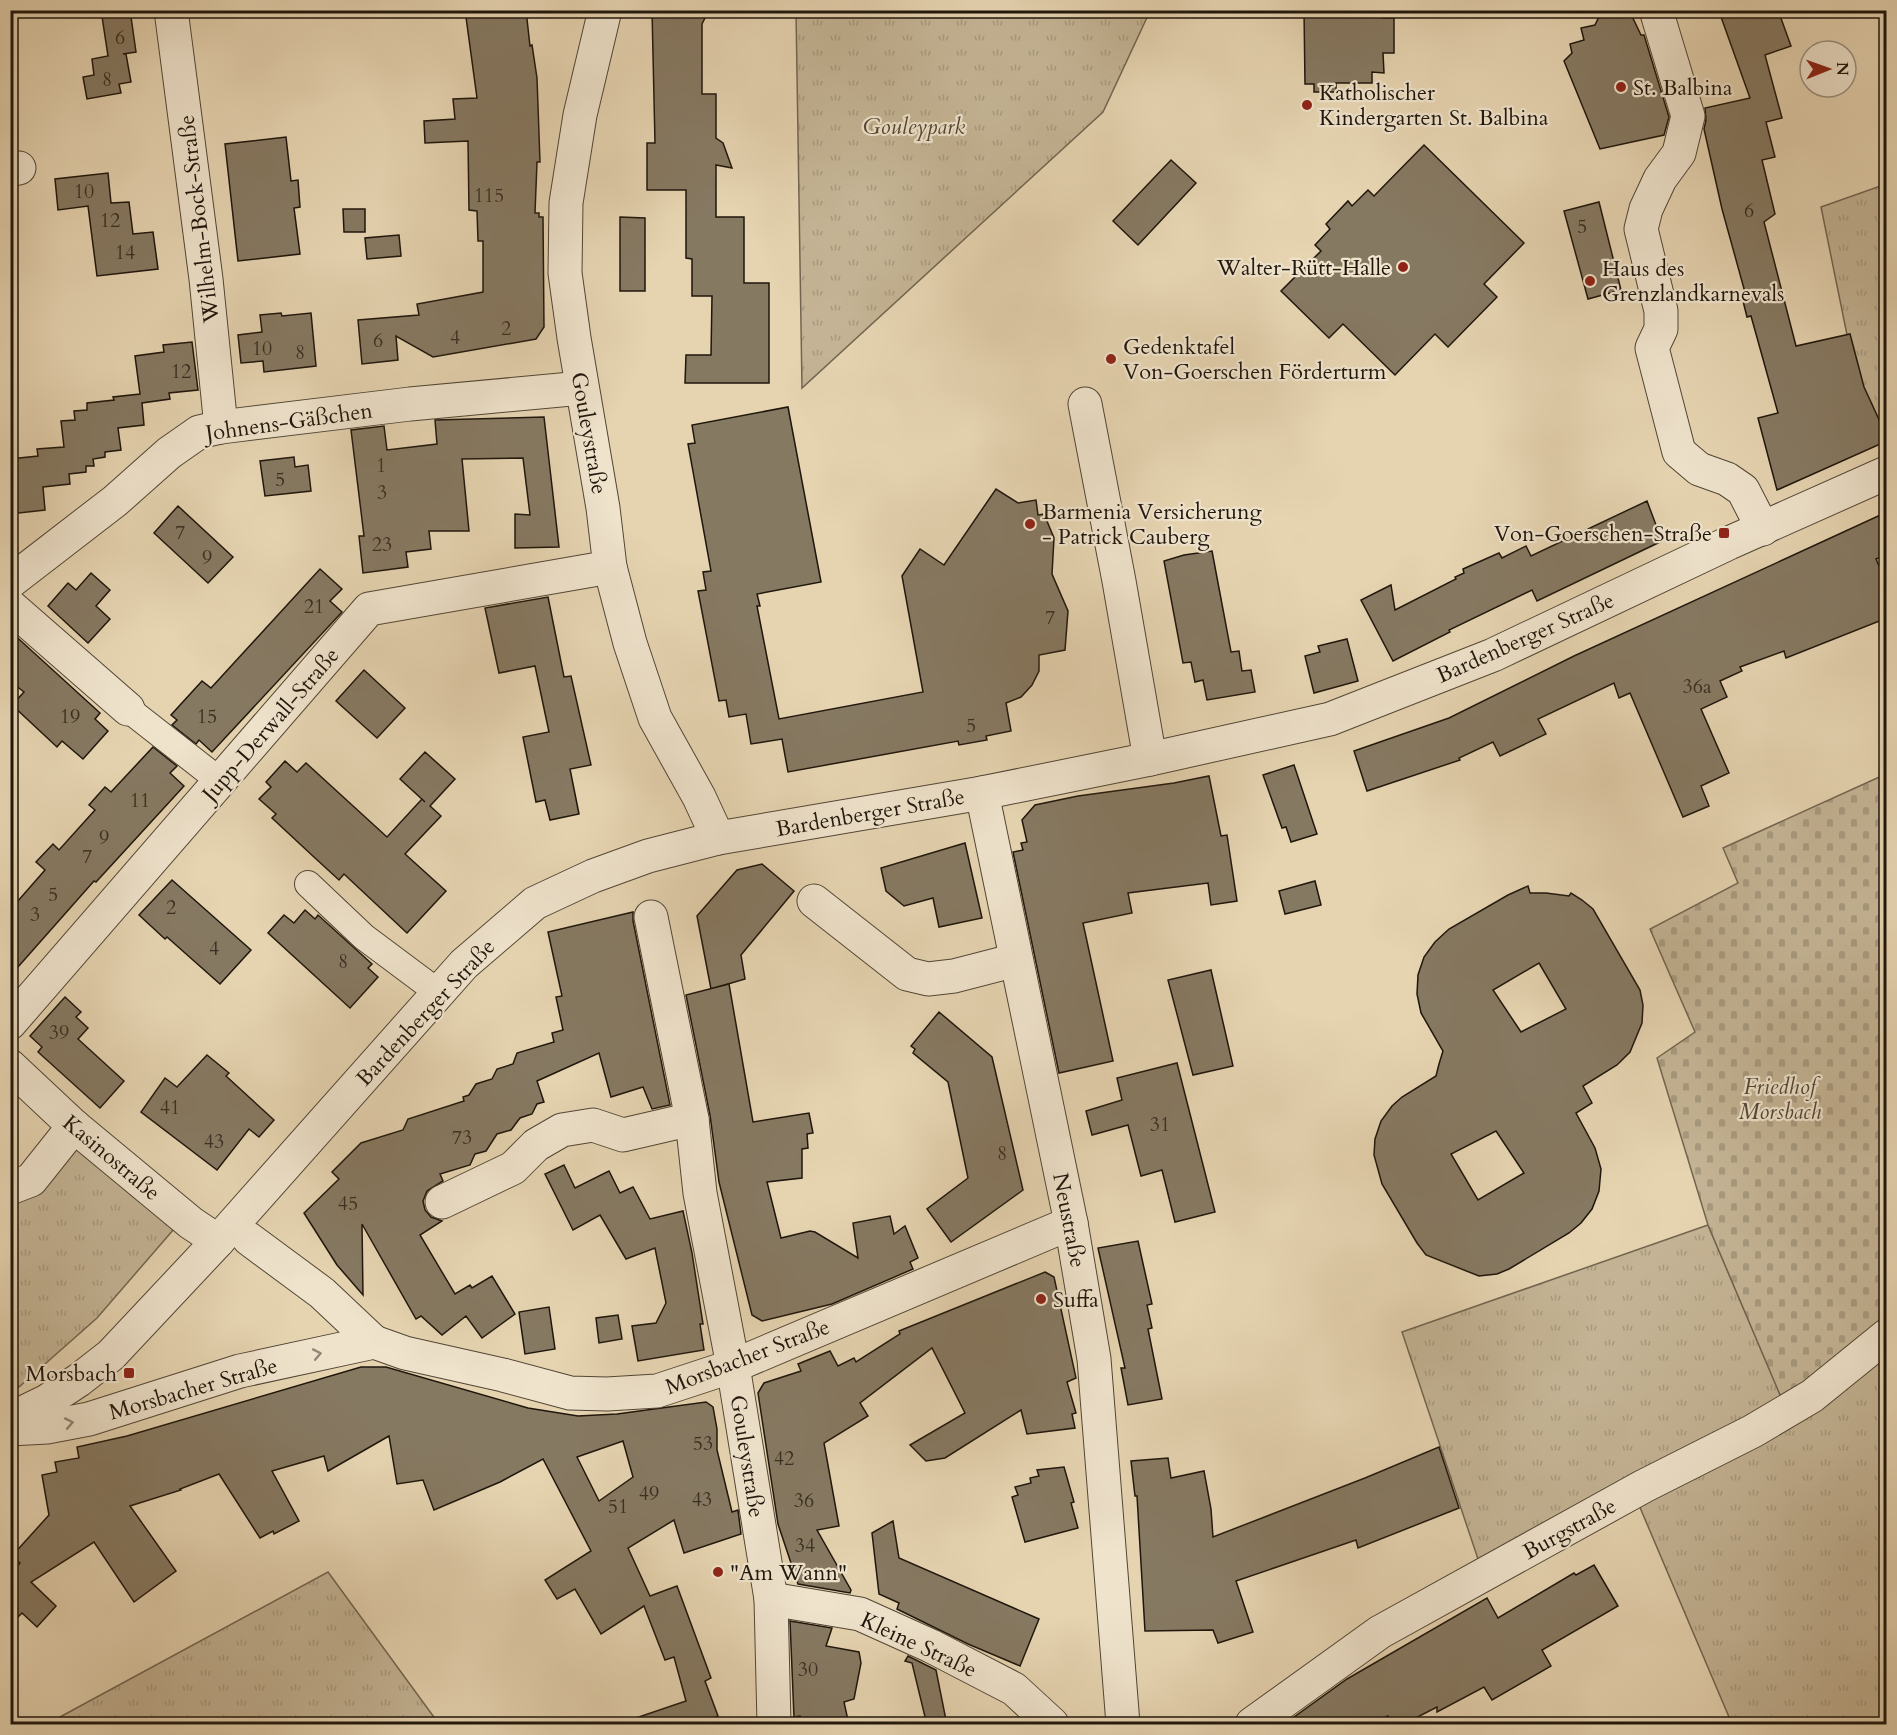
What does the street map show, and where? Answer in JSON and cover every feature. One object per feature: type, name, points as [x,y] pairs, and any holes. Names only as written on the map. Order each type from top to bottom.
[{"type":"street","name":"Wilhelm-Bock-Straße","points":[[171,10],[206,279],[221,427]]},
{"type":"street","name":"Gouleystraße","points":[[605,10],[580,115],[566,203],[565,273],[603,508],[610,567],[630,643],[656,718],[699,797],[718,838]]},
{"type":"street","points":[[1656,10],[1688,116],[1679,153],[1660,179],[1646,209],[1641,229],[1661,311],[1661,329],[1652,348],[1679,452],[1699,469],[1727,479],[1743,490],[1764,529]]},
{"type":"street","name":"Johnens-Gäßchen","points":[[10,582],[115,501],[169,453],[199,432],[221,427],[410,404],[582,388]]},
{"type":"street","points":[[1085,404],[1150,759]]},
{"type":"street","name":"Bardenberger Straße","points":[[111,1355],[233,1240],[464,964],[535,903],[593,876],[648,856],[718,838],[982,793],[1330,719],[1493,655],[1729,543],[1887,473]]},
{"type":"street","name":"Jupp-Derwall-Straße","points":[[10,1023],[369,609],[610,567]]},
{"type":"street","points":[[10,606],[128,710],[220,781]]},
{"type":"street","name":"Neustraße","points":[[982,793],[1071,1223],[1094,1359],[1123,1725]]},
{"type":"street","points":[[308,885],[364,937],[439,993]]},
{"type":"street","points":[[814,901],[907,974],[928,979],[954,976],[1016,960]]},
{"type":"street","name":"Gouleystraße","points":[[651,917],[692,1119],[700,1193],[733,1366],[771,1599],[774,1725]]},
{"type":"street","name":"Kasinostraße","points":[[10,1066],[74,1126],[191,1223],[233,1240]]},
{"type":"street","points":[[442,1202],[513,1168],[536,1145],[562,1130],[593,1125],[623,1135],[692,1119]]},
{"type":"street","points":[[10,1188],[31,1180],[74,1126]]},
{"type":"street","name":"Morsbacher Straße","points":[[233,1240],[322,1293],[374,1342],[405,1353],[570,1393],[608,1394],[657,1391],[733,1366],[1071,1223]]},
{"type":"street","name":"Burgstraße","points":[[1252,1725],[1380,1632],[1644,1486],[1754,1431],[1812,1396],[1887,1336]]},
{"type":"street","name":"Morsbacher Straße","points":[[10,1430],[47,1427],[88,1419],[240,1371],[374,1342]]},
{"type":"street","name":"Morsbacher Straße","points":[[10,1419],[47,1401],[111,1355]]},
{"type":"street","name":"Kleine Straße","points":[[771,1599],[860,1614],[931,1646],[1014,1689],[1052,1725]]},
{"type":"green space","name":"Gouleypark","points":[[796,11],[1150,11],[1103,112],[802,388]]},
{"type":"green space","points":[[1886,184],[1886,431],[1879,434],[1857,384],[1821,207]]},
{"type":"green space","name":"Friedhof Morsbach","points":[[1886,774],[1886,1325],[1786,1409],[1708,1225],[1657,1058],[1695,1032],[1650,929],[1738,883],[1723,848]]},
{"type":"green space","points":[[79,1139],[180,1222],[97,1318],[19,1387],[10,1377],[10,1200]]},
{"type":"green space","points":[[1708,1225],[1786,1408],[1886,1347],[1886,1724],[1732,1724],[1630,1484],[1479,1562],[1402,1332]]},
{"type":"green space","points":[[328,1572],[439,1724],[47,1724]]},
{"type":"building","points":[[101,10],[130,10],[136,52],[123,54],[126,54],[131,82],[119,84],[121,93],[87,99],[83,77],[94,75],[92,59],[108,56]]},
{"type":"building","points":[[465,10],[526,10],[530,46],[532,45],[537,78],[540,162],[537,162],[535,213],[543,217],[544,327],[536,339],[433,357],[396,336],[398,360],[362,364],[358,320],[419,315],[417,304],[483,292],[483,241],[478,241],[477,211],[469,210],[468,141],[425,143],[424,121],[455,119],[453,99],[477,98]]},
{"type":"building","points":[[652,10],[709,10],[702,24],[702,94],[716,94],[716,138],[723,143],[732,168],[716,165],[716,217],[744,217],[744,283],[769,283],[769,383],[685,383],[686,355],[711,355],[712,296],[692,296],[692,259],[686,258],[686,190],[647,190],[647,143],[655,143]]},
{"type":"building","points":[[1304,10],[1383,10],[1383,18],[1394,18],[1394,53],[1383,53],[1384,73],[1372,72],[1372,83],[1336,83],[1336,92],[1314,92],[1314,84],[1305,84]]},
{"type":"building","name":"St. Balbina","points":[[1602,10],[1629,10],[1641,35],[1644,35],[1669,117],[1664,135],[1600,149],[1564,61],[1572,53],[1570,44],[1584,40],[1581,28],[1595,25]]},
{"type":"building","points":[[1738,10],[1778,10],[1791,46],[1765,55],[1782,118],[1766,122],[1775,157],[1762,160],[1775,214],[1764,222],[1796,346],[1850,334],[1864,387],[1887,437],[1887,441],[1777,490],[1758,418],[1778,413],[1751,316],[1747,317],[1742,297],[1746,296],[1722,209],[1704,129],[1705,108],[1750,98],[1721,17]]},
{"type":"building","points":[[286,137],[291,181],[298,180],[300,207],[294,208],[300,254],[238,261],[225,144]]},
{"type":"building","name":"Walter-Rütt-Halle","points":[[1424,145],[1524,243],[1484,284],[1497,297],[1448,347],[1435,334],[1395,375],[1343,324],[1329,338],[1281,291],[1321,251],[1315,245],[1330,229],[1326,224],[1348,201],[1352,206],[1368,190],[1374,196]]},
{"type":"building","points":[[1171,160],[1196,183],[1138,245],[1113,221]]},
{"type":"building","points":[[108,173],[111,203],[129,202],[133,234],[153,232],[158,269],[97,276],[88,206],[58,210],[55,179]]},
{"type":"building","points":[[1599,202],[1621,290],[1588,299],[1564,211]]},
{"type":"building","points":[[343,209],[365,209],[365,232],[344,232]]},
{"type":"building","points":[[620,217],[645,218],[645,291],[620,291]]},
{"type":"building","points":[[399,235],[401,256],[367,259],[365,238]]},
{"type":"building","points":[[281,313],[282,316],[311,313],[316,366],[264,372],[263,361],[241,363],[238,335],[262,332],[260,315]]},
{"type":"building","points":[[192,342],[198,390],[169,393],[170,399],[142,403],[144,425],[118,428],[121,450],[105,452],[105,457],[93,459],[94,466],[86,466],[86,472],[69,474],[70,484],[43,487],[45,510],[10,514],[10,459],[38,456],[37,449],[64,447],[61,421],[75,420],[74,411],[87,410],[87,403],[140,394],[135,356],[164,352],[163,345]]},
{"type":"building","points":[[788,407],[821,582],[757,594],[760,606],[757,606],[779,719],[923,692],[902,576],[920,549],[944,565],[996,489],[1018,503],[1036,500],[1038,515],[1044,514],[1054,538],[1052,574],[1068,611],[1065,650],[1039,655],[1039,671],[1032,685],[1021,697],[1006,703],[1011,731],[986,736],[987,740],[959,745],[958,741],[788,772],[782,739],[751,744],[746,714],[729,717],[726,700],[719,701],[698,591],[706,590],[703,572],[711,571],[688,444],[695,443],[692,425]]},
{"type":"building","points":[[544,417],[559,547],[515,548],[515,514],[530,515],[523,458],[462,459],[469,531],[429,531],[431,549],[406,552],[408,567],[363,573],[359,536],[364,536],[351,430],[384,426],[387,450],[437,444],[435,420]]},
{"type":"building","points":[[294,457],[295,467],[308,465],[311,491],[265,496],[260,461]]},
{"type":"building","points":[[1647,501],[1662,541],[1537,601],[1532,590],[1449,630],[1450,632],[1393,661],[1361,600],[1391,585],[1395,610],[1456,579],[1455,577],[1464,573],[1463,569],[1499,553],[1502,558],[1526,546],[1531,556]]},
{"type":"building","points":[[178,506],[233,557],[208,583],[154,533]]},
{"type":"building","points":[[1887,512],[1887,555],[1876,559],[1887,584],[1887,618],[1786,658],[1784,651],[1740,667],[1742,671],[1720,681],[1727,697],[1701,709],[1729,773],[1701,786],[1709,806],[1683,817],[1630,693],[1619,698],[1614,683],[1538,719],[1546,734],[1500,756],[1493,742],[1459,758],[1460,760],[1367,791],[1354,751],[1449,718],[1574,656]]},
{"type":"building","points":[[1212,551],[1231,652],[1239,651],[1242,671],[1251,670],[1255,692],[1207,700],[1203,680],[1195,682],[1191,662],[1183,663],[1164,561]]},
{"type":"building","points":[[320,569],[342,589],[330,601],[342,612],[212,752],[199,740],[196,744],[172,725],[177,720],[171,715],[202,681],[211,688]]},
{"type":"building","points":[[91,573],[110,590],[96,606],[110,619],[88,643],[48,606],[68,583],[76,590]]},
{"type":"building","points":[[548,597],[564,677],[571,676],[591,765],[570,769],[579,814],[550,820],[545,800],[536,802],[523,737],[549,732],[535,666],[499,673],[485,608]]},
{"type":"building","points":[[10,631],[100,713],[95,719],[108,731],[83,759],[62,741],[57,747],[12,705],[24,692],[10,681]]},
{"type":"building","points":[[1347,639],[1358,681],[1314,693],[1305,656],[1320,652],[1318,646]]},
{"type":"building","points":[[364,670],[405,708],[377,738],[336,701]]},
{"type":"building","points":[[153,747],[177,766],[170,773],[184,786],[96,882],[94,881],[10,976],[10,910],[45,870],[36,862],[53,844],[59,850],[95,810],[89,805],[105,787],[111,792]]},
{"type":"building","points":[[425,752],[455,779],[430,806],[441,816],[405,854],[446,891],[407,933],[344,874],[339,880],[272,818],[276,814],[259,799],[271,787],[266,782],[285,761],[297,772],[306,763],[387,837],[422,799],[400,779]]},
{"type":"building","points":[[1294,765],[1317,834],[1291,842],[1286,827],[1282,828],[1263,775]]},
{"type":"building","points":[[1209,776],[1221,836],[1227,835],[1237,901],[1211,905],[1208,883],[1128,893],[1132,913],[1083,923],[1113,1061],[1059,1073],[1013,852],[1023,850],[1021,843],[1027,842],[1022,820],[1035,805],[1078,796]]},
{"type":"building","points":[[965,843],[982,918],[939,927],[933,898],[904,906],[886,891],[881,868]]},
{"type":"building","points":[[762,864],[794,891],[741,955],[745,979],[711,989],[697,916],[737,870]]},
{"type":"building","points":[[172,880],[251,950],[220,984],[139,915]]},
{"type":"building","points":[[1315,881],[1321,905],[1285,914],[1279,891]]},
{"type":"building","points":[[1528,886],[1530,893],[1569,896],[1571,893],[1593,909],[1640,990],[1643,1005],[1642,1023],[1630,1052],[1617,1065],[1583,1086],[1592,1103],[1576,1113],[1595,1148],[1601,1169],[1599,1191],[1592,1209],[1569,1233],[1509,1269],[1497,1274],[1479,1276],[1426,1255],[1382,1184],[1374,1155],[1375,1139],[1381,1121],[1392,1106],[1402,1097],[1436,1076],[1443,1051],[1421,1013],[1417,994],[1418,975],[1424,957],[1449,929]],"holes":[[[1539,963],[1566,1009],[1521,1032],[1493,990]],[[1496,1131],[1524,1173],[1478,1200],[1451,1154]]]},
{"type":"building","points":[[305,910],[315,919],[318,915],[372,964],[368,968],[378,977],[350,1008],[268,933],[284,915],[294,923]]},
{"type":"building","points":[[633,912],[670,1105],[652,1109],[643,1087],[611,1097],[599,1053],[537,1081],[544,1102],[537,1104],[532,1114],[520,1118],[511,1130],[497,1134],[486,1151],[475,1154],[470,1165],[440,1174],[443,1181],[427,1191],[423,1201],[425,1210],[431,1217],[442,1221],[420,1235],[455,1294],[470,1285],[472,1288],[492,1276],[515,1314],[482,1338],[466,1316],[442,1335],[421,1316],[416,1319],[362,1224],[363,1295],[337,1265],[304,1213],[339,1179],[332,1172],[361,1143],[403,1130],[408,1119],[464,1101],[463,1097],[469,1095],[476,1084],[492,1079],[497,1069],[513,1064],[517,1053],[554,1042],[552,1033],[563,1030],[556,997],[562,996],[548,932]]},
{"type":"building","points":[[1211,970],[1233,1066],[1193,1075],[1168,980]]},
{"type":"building","points":[[729,984],[753,1122],[809,1113],[813,1133],[807,1134],[808,1148],[802,1149],[802,1178],[767,1182],[781,1238],[810,1231],[815,1232],[858,1258],[853,1223],[890,1216],[894,1234],[905,1226],[918,1258],[910,1262],[913,1269],[832,1304],[762,1321],[752,1315],[719,1182],[710,1115],[686,995]]},
{"type":"building","points":[[65,997],[81,1012],[76,1017],[88,1028],[78,1039],[124,1081],[100,1108],[38,1052],[42,1047],[30,1036]]},
{"type":"building","points":[[939,1012],[992,1057],[1023,1190],[951,1242],[927,1209],[968,1178],[948,1082],[913,1053],[915,1049],[911,1046]]},
{"type":"building","points":[[207,1055],[229,1073],[226,1076],[274,1120],[259,1137],[249,1129],[217,1170],[141,1112],[165,1078],[177,1087]]},
{"type":"building","points":[[1177,1063],[1215,1212],[1175,1222],[1162,1170],[1141,1176],[1128,1125],[1092,1135],[1086,1111],[1122,1100],[1117,1078]]},
{"type":"building","points":[[564,1165],[575,1188],[609,1171],[620,1193],[633,1187],[650,1219],[683,1211],[703,1324],[700,1324],[704,1350],[638,1361],[632,1326],[656,1323],[666,1303],[655,1248],[626,1259],[600,1215],[573,1230],[545,1174]]},
{"type":"building","points":[[1138,1241],[1152,1304],[1147,1305],[1152,1328],[1148,1329],[1162,1399],[1128,1405],[1121,1368],[1125,1368],[1098,1248]]},
{"type":"building","points":[[1045,1272],[1054,1277],[1076,1378],[1067,1382],[1076,1413],[1072,1414],[1075,1428],[1027,1434],[1021,1410],[945,1458],[926,1461],[910,1445],[965,1413],[932,1348],[860,1403],[868,1416],[824,1443],[839,1526],[817,1530],[851,1590],[850,1593],[798,1584],[778,1524],[758,1393],[764,1383],[801,1371],[798,1364],[830,1351],[838,1366],[854,1358],[856,1362],[900,1334],[899,1331]]},
{"type":"building","points":[[549,1307],[555,1349],[525,1354],[519,1312]]},
{"type":"building","points":[[618,1315],[622,1339],[599,1343],[596,1318]]},
{"type":"building","points":[[361,1367],[386,1367],[528,1408],[578,1416],[617,1414],[706,1402],[713,1407],[717,1429],[717,1450],[732,1512],[738,1510],[741,1534],[684,1553],[674,1520],[628,1548],[650,1596],[677,1586],[711,1678],[705,1681],[718,1716],[701,1725],[628,1725],[627,1721],[686,1701],[674,1657],[665,1660],[644,1606],[601,1634],[575,1589],[557,1599],[545,1580],[591,1551],[543,1459],[500,1482],[434,1510],[423,1480],[397,1484],[389,1436],[328,1471],[324,1456],[272,1471],[299,1521],[274,1534],[273,1531],[260,1538],[219,1474],[181,1490],[130,1506],[176,1571],[134,1602],[94,1542],[31,1582],[56,1606],[37,1627],[22,1613],[10,1625],[10,1563],[16,1568],[20,1563],[12,1556],[49,1515],[42,1475],[57,1472],[55,1462],[79,1458],[77,1447],[127,1436]],"holes":[[[623,1441],[633,1477],[599,1501],[577,1457]]]},
{"type":"building","points":[[1439,1447],[1459,1508],[1358,1548],[1356,1540],[1236,1581],[1253,1632],[1218,1643],[1213,1630],[1145,1631],[1137,1496],[1135,1496],[1131,1461],[1168,1458],[1171,1478],[1204,1471],[1211,1509],[1213,1537]]},
{"type":"building","points":[[1064,1467],[1074,1502],[1071,1503],[1078,1528],[1025,1542],[1012,1497],[1018,1495],[1015,1487],[1031,1483],[1030,1478],[1039,1476],[1037,1470]]},
{"type":"building","points":[[893,1521],[899,1558],[1039,1619],[1020,1666],[968,1644],[897,1609],[899,1603],[879,1594],[872,1533]]},
{"type":"building","points":[[1594,1565],[1618,1606],[1542,1650],[1551,1666],[1492,1700],[1484,1687],[1437,1712],[1437,1707],[1402,1725],[1393,1725],[1388,1716],[1376,1721],[1374,1718],[1363,1725],[1283,1725],[1347,1679],[1487,1598],[1498,1618],[1574,1573],[1576,1575]]},
{"type":"building","points":[[790,1621],[832,1628],[826,1646],[859,1652],[861,1663],[854,1699],[844,1702],[849,1725],[801,1725],[800,1716],[794,1717]]},
{"type":"building","points":[[908,1656],[936,1670],[947,1725],[927,1725],[912,1663],[905,1661]]},
{"type":"place","name":"St. Balbina","points":[[1621,87]]},
{"type":"place","name":"Katholischer Kindergarten St. Balbina","points":[[1307,105]]},
{"type":"place","name":"Walter-Rütt-Halle","points":[[1403,267]]},
{"type":"place","name":"Haus des Grenzlandkarnevals","points":[[1590,281]]},
{"type":"place","name":"Gedenktafel Von-Goerschen Förderturm","points":[[1111,359]]},
{"type":"place","name":"Barmenia Versicherung - Patrick Cauberg","points":[[1030,524]]},
{"type":"place","name":"Von-Goerschen-Straße","points":[[1724,533]]},
{"type":"place","name":"Suffa","points":[[1041,1299]]},
{"type":"place","name":"Morsbach","points":[[129,1373]]},
{"type":"place","name":"\"Am Wann\"","points":[[718,1572]]}]
